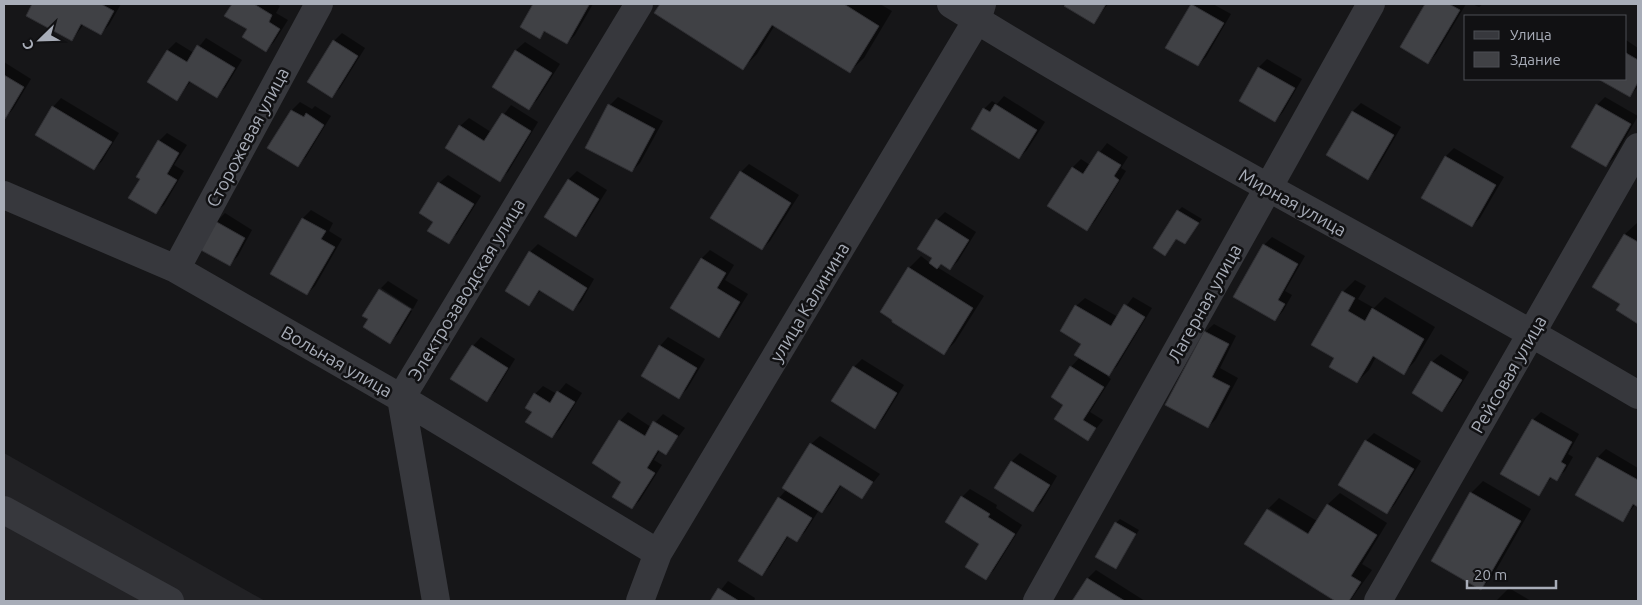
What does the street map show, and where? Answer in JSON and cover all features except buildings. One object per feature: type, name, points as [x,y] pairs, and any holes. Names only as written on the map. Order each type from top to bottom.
[{"type":"street","name":"Сторожевая улица","points":[[176,269],[319,4]]},
{"type":"street","name":"Электрозаводская улица","points":[[436,601],[401,398],[639,4]]},
{"type":"street","name":"Мирная улица","points":[[951,4],[980,12],[1268,188],[1532,332],[1638,395]]},
{"type":"street","name":"Лагерная улица","points":[[1037,601],[1370,4]]},
{"type":"street","name":"улица Калинина","points":[[640,601],[658,553],[980,12]]},
{"type":"street","name":"Рейсовая улица","points":[[1378,601],[1638,148]]},
{"type":"street","name":"Вольная улица","points":[[4,195],[176,269],[401,398],[658,553]]},
{"type":"street","points":[[4,510],[170,601]]},
{"type":"shaded area","points":[[4,453],[265,601],[4,601]]}]
